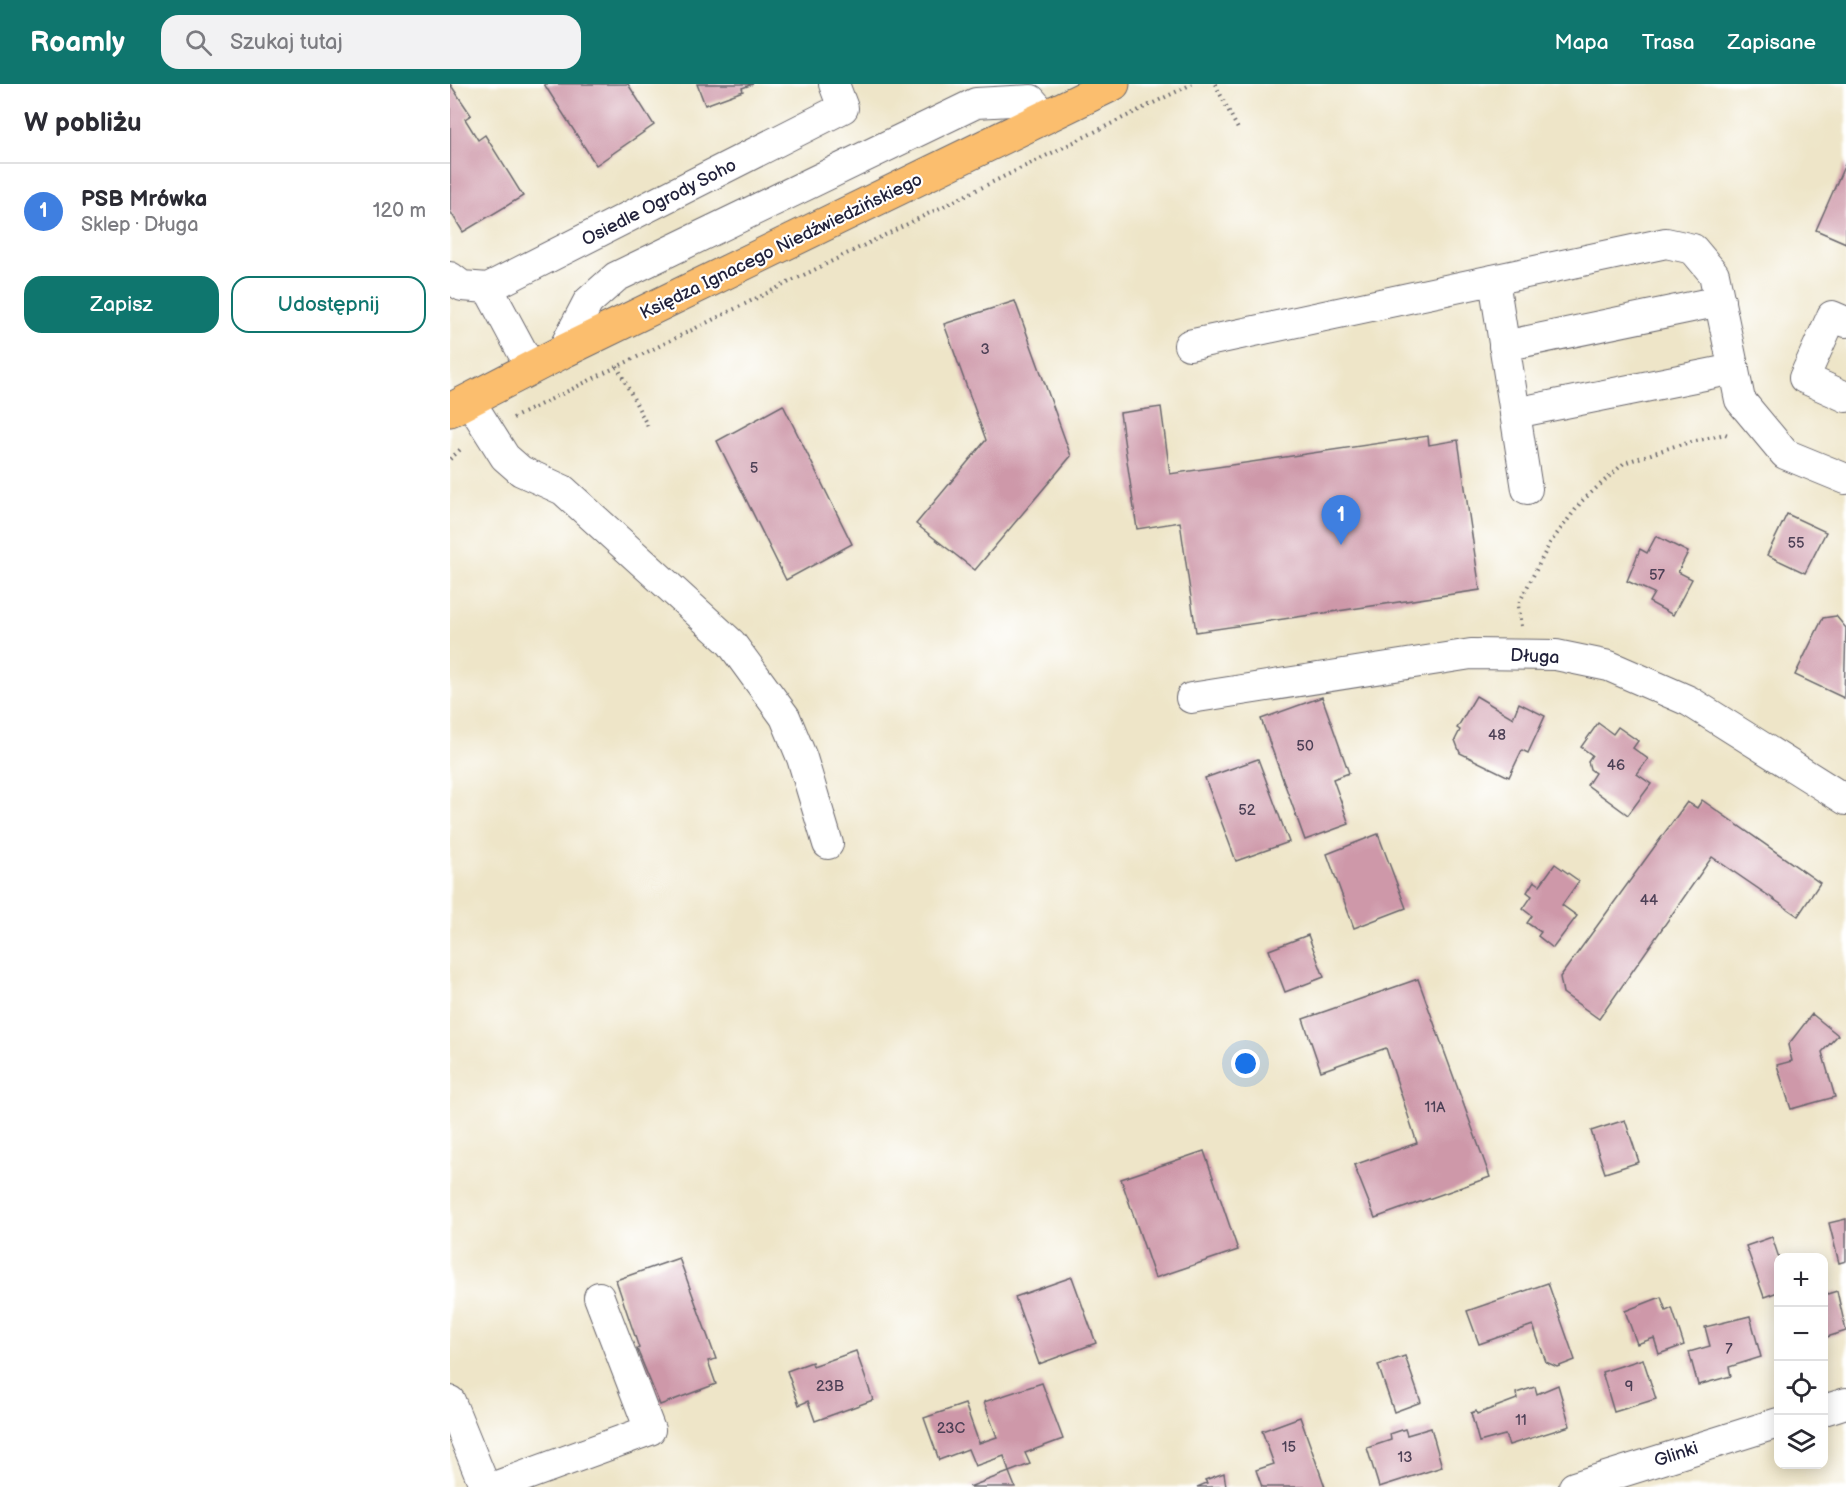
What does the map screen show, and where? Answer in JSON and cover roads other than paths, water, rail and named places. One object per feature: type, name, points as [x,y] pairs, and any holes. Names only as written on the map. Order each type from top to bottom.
[{"type":"main road","name":"Księdza Ignacego Niedźwiedzińskiego","points":[[459,405],[562,352],[1113,84]]},
{"type":"street","name":"Osiedle Ogrody Soho","points":[[488,288],[843,108],[834,84]]},
{"type":"street","points":[[562,352],[588,302],[616,277],[822,180],[976,103],[1031,100],[1046,117]]},
{"type":"street","points":[[1190,345],[1666,243],[1693,249],[1714,274],[1740,400],[1785,454],[1846,479]]},
{"type":"street","points":[[450,277],[462,286],[488,288],[531,368]]},
{"type":"street","points":[[1494,280],[1527,489]]},
{"type":"street","points":[[1504,346],[1720,301]]},
{"type":"street","points":[[1846,322],[1832,316],[1804,378],[1846,397]]},
{"type":"street","points":[[1515,413],[1734,369]]},
{"type":"street","points":[[459,405],[488,431],[505,458],[521,471],[562,489],[730,644],[785,717],[802,758],[828,844]]},
{"type":"street","name":"Długa","points":[[1191,698],[1471,654],[1556,655],[1609,666],[1679,696],[1846,800]]},
{"type":"street","points":[[495,1487],[650,1430],[599,1297]]},
{"type":"street","points":[[450,1401],[485,1487]]},
{"type":"street","points":[[1828,1409],[1846,1403]]},
{"type":"street","name":"Glinki","points":[[1574,1487],[1774,1425]]},
{"type":"place","name":"PSB Mrówka","points":[[1341,545]]}]
